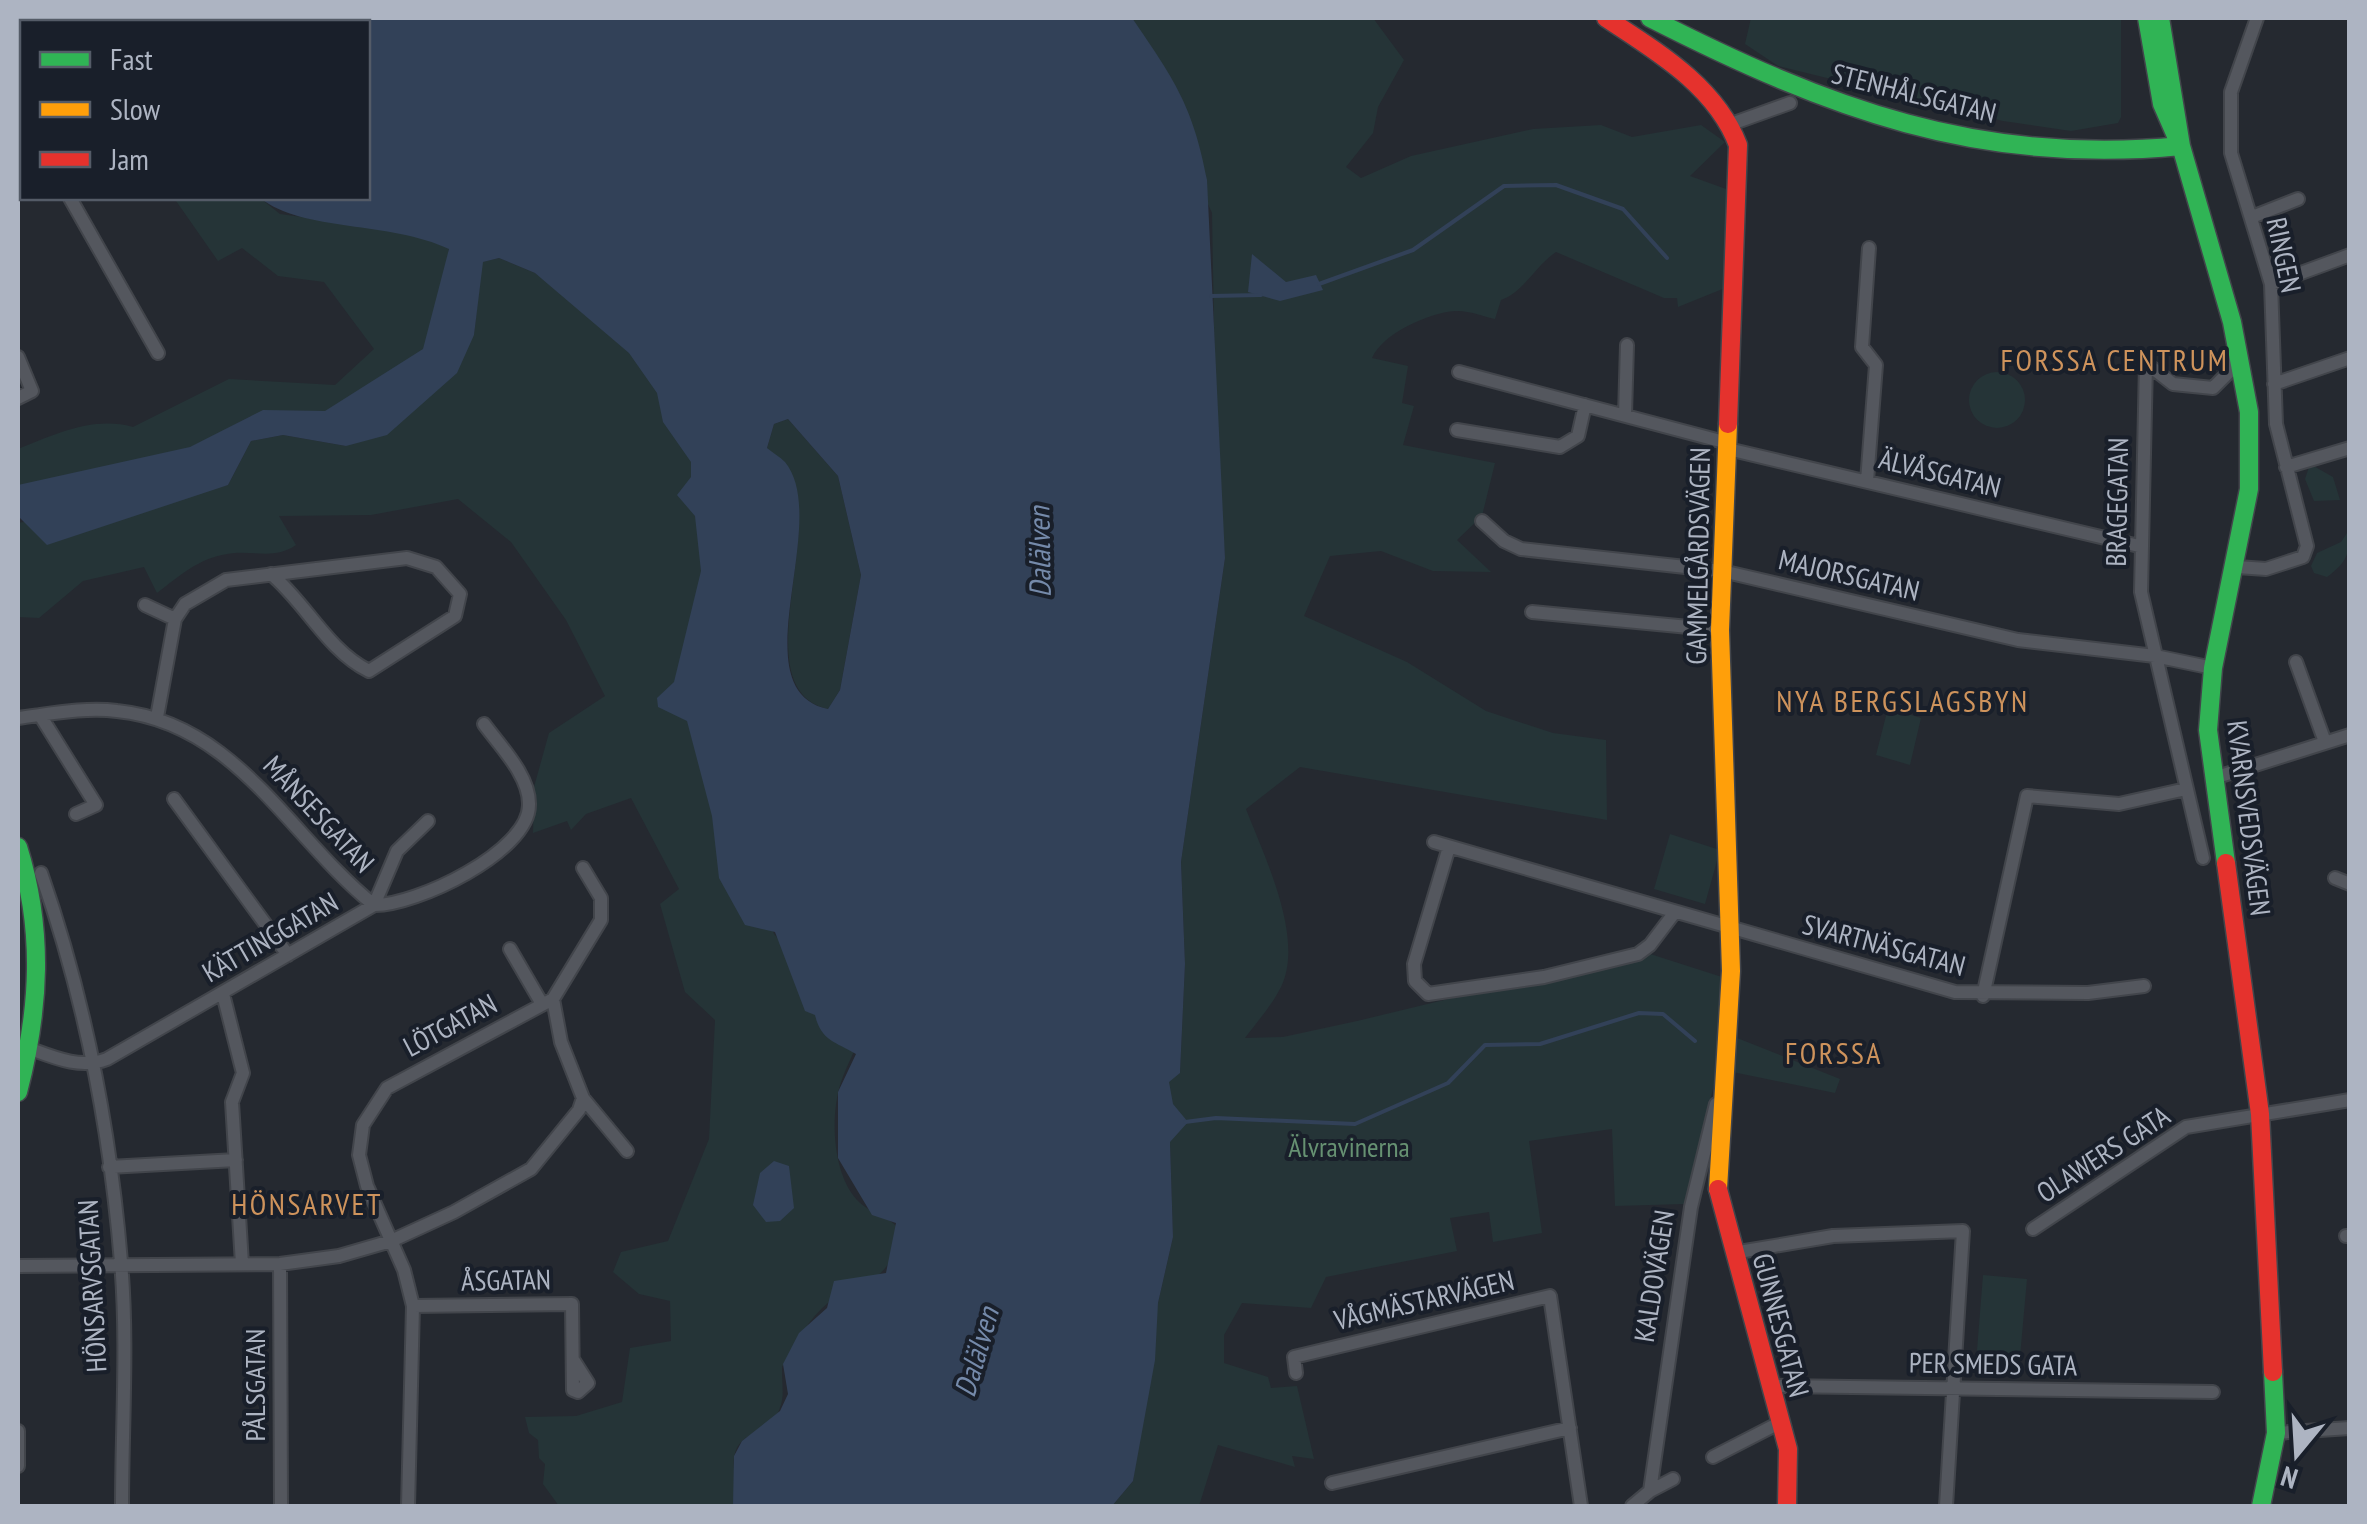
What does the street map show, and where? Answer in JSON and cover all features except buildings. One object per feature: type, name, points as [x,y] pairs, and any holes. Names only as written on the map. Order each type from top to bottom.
[{"type":"street","points":[[1606,18],[1693,82],[1734,123],[1790,102]]},
{"type":"street","name":"STENHÅLSGATAN","points":[[1650,18],[1742,66],[1823,100],[1987,142],[2104,152],[2181,146]]},
{"type":"street","name":"KVARNSVEDSVÄGEN","points":[[2146,18],[2162,104],[2181,146]]},
{"type":"street","name":"KVARNSVEDSVÄGEN","points":[[2160,18],[2181,146],[2246,384],[2251,449],[2236,567],[2213,668],[2208,730],[2260,1114],[2276,1433],[2262,1506]]},
{"type":"street","name":"RINGEN","points":[[2236,567],[2286,566],[2306,552],[2276,424],[2271,284],[2231,153],[2228,120],[2238,67],[2257,18]]},
{"type":"street","name":"GAMMELGÅRDSVÄGEN","points":[[1716,1157],[1726,1073],[1732,928],[1720,630],[1740,167],[1734,123]]},
{"type":"street","points":[[2252,217],[2298,199]]},
{"type":"street","points":[[71,200],[158,352]]},
{"type":"street","points":[[1867,481],[1876,365],[1862,346],[1869,248]]},
{"type":"street","points":[[2271,284],[2350,255]]},
{"type":"street","name":"BRAGEGATAN","points":[[2203,858],[2141,592],[2146,363],[2173,384],[2212,388],[2234,367],[2232,322]]},
{"type":"street","points":[[1625,415],[1627,344]]},
{"type":"street","points":[[18,357],[32,391],[18,398]]},
{"type":"street","points":[[2274,384],[2350,358]]},
{"type":"street","name":"ÄLVÅSGATAN","points":[[1459,372],[1728,446],[2140,546]]},
{"type":"street","points":[[1458,430],[1560,448],[1578,436],[1585,405]]},
{"type":"street","points":[[2286,467],[2350,448]]},
{"type":"street","name":"MAJORSGATAN","points":[[1482,521],[1504,542],[1522,549],[1722,571],[2018,640],[2154,656],[2213,668]]},
{"type":"street","points":[[157,717],[174,619],[184,604],[226,580],[272,574],[407,558],[436,567],[460,594],[455,616],[369,671],[355,664],[318,627],[272,574]]},
{"type":"street","points":[[145,604],[174,619]]},
{"type":"street","points":[[1532,612],[1720,630]]},
{"type":"street","points":[[2296,662],[2325,742]]},
{"type":"street","name":"MÅNSESGATAN","points":[[18,718],[114,710],[157,717],[193,733],[250,776],[347,884],[374,906],[397,851],[428,820]]},
{"type":"street","points":[[40,716],[96,805],[76,814]]},
{"type":"street","name":"KÄTTINGGATAN","points":[[94,1064],[374,906],[393,906],[432,891],[511,843],[522,830],[530,806],[528,792],[484,724]]},
{"type":"street","points":[[2214,778],[2350,735]]},
{"type":"street","points":[[1983,996],[2022,804],[2027,796],[2119,804],[2186,788]]},
{"type":"street","points":[[174,799],[288,955]]},
{"type":"street","name":"SVARTNÄSGATAN","points":[[1434,842],[1898,978],[1983,996],[2088,993],[2144,986]]},
{"type":"street","points":[[18,846],[30,880],[38,939],[38,996],[18,1092]]},
{"type":"street","points":[[1450,847],[1414,964],[1415,981],[1428,994],[1544,977],[1638,954],[1650,945],[1675,912]]},
{"type":"street","name":"LÖTGATAN","points":[[408,1506],[413,1306],[359,1155],[372,1106],[387,1088],[419,1068],[547,1001],[602,920],[601,898],[582,868]]},
{"type":"street","name":"HÖNSARVSGATAN","points":[[41,873],[74,966],[110,1168],[121,1264],[122,1506]]},
{"type":"street","points":[[2335,878],[2350,884]]},
{"type":"street","points":[[510,949],[547,1001],[584,1098],[627,1151]]},
{"type":"street","points":[[223,994],[243,1073],[232,1102],[242,1264]]},
{"type":"street","points":[[30,1049],[62,1061],[94,1064]]},
{"type":"street","name":"KALDOVÄGEN","points":[[1650,1491],[1690,1206],[1726,1073]]},
{"type":"street","points":[[18,1266],[280,1264],[339,1256],[392,1241],[531,1169],[549,1153],[584,1098]]},
{"type":"street","name":"OLAWERS GATA","points":[[2033,1229],[2186,1127],[2350,1100]]},
{"type":"street","name":"GUNNESGATAN","points":[[1716,1157],[1721,1208],[1788,1449],[1786,1506]]},
{"type":"street","points":[[110,1168],[236,1160]]},
{"type":"street","points":[[1734,1253],[1834,1236],[1963,1231],[1946,1506]]},
{"type":"street","name":"PÅLSGATAN","points":[[280,1264],[280,1506]]},
{"type":"street","name":"VÅGMÄSTARVÄGEN","points":[[1296,1374],[1294,1357],[1550,1296],[1581,1506]]},
{"type":"street","name":"ÅSGATAN","points":[[413,1306],[572,1304],[573,1390]]},
{"type":"street","name":"PER SMEDS GATA","points":[[1772,1386],[2213,1392]]},
{"type":"street","points":[[1714,1457],[1780,1423]]},
{"type":"street","points":[[1332,1483],[1570,1428]]},
{"type":"street","points":[[2276,1433],[2325,1433],[2350,1428]]},
{"type":"street","points":[[18,1431],[18,1466]]},
{"type":"street","points":[[1632,1506],[1650,1491],[1673,1480]]},
{"type":"green space","name":"Älvravinerna","points":[[1125,18],[1373,18],[1404,60],[1378,107],[1373,133],[1346,167],[1361,178],[1411,156],[1533,129],[1601,125],[1632,137],[1701,125],[1725,142],[1690,176],[1726,189],[1737,208],[1730,286],[1678,307],[1677,298],[1664,298],[1556,252],[1516,291],[1501,300],[1495,319],[1460,311],[1432,316],[1407,326],[1377,349],[1372,358],[1408,366],[1402,403],[1414,406],[1403,445],[1495,463],[1482,516],[1457,540],[1491,572],[1433,571],[1381,551],[1330,556],[1304,616],[1407,662],[1486,711],[1553,733],[1606,740],[1607,820],[1300,767],[1246,809],[1279,897],[1288,945],[1281,987],[1245,1038],[1283,1037],[1644,952],[1722,977],[1722,1032],[1840,1079],[1835,1093],[1718,1069],[1684,1204],[1615,1206],[1612,1129],[1529,1141],[1542,1233],[1493,1242],[1489,1212],[1450,1218],[1457,1251],[1326,1277],[1311,1308],[1242,1303],[1224,1335],[1224,1363],[1268,1377],[1271,1388],[1297,1386],[1314,1459],[1292,1456],[1295,1467],[1218,1445],[1199,1506],[1112,1506],[1133,1481],[1158,1303],[1173,1237],[1168,1081],[1180,1072],[1185,964],[1181,862],[1225,558],[1216,439],[1212,213]]},
{"type":"green space","points":[[1751,18],[2121,18],[2121,117],[2118,123],[2071,131],[2003,121],[1778,66],[1745,44]]},
{"type":"green space","points":[[175,200],[262,200],[280,214],[403,231],[449,248],[441,334],[347,419],[251,416],[201,443],[154,461],[18,498],[18,449],[89,425],[133,427],[229,379],[335,385],[374,349],[324,282],[278,276],[242,248],[218,261]]},
{"type":"green space","points":[[499,258],[535,273],[639,352],[697,456],[697,520],[705,586],[689,719],[774,934],[860,1032],[841,1082],[835,1111],[838,1160],[857,1200],[894,1224],[903,1237],[878,1275],[829,1302],[797,1341],[782,1367],[781,1404],[770,1428],[743,1440],[737,1448],[735,1506],[559,1506],[543,1484],[545,1464],[539,1458],[538,1440],[529,1433],[525,1417],[576,1416],[622,1402],[630,1348],[671,1341],[670,1301],[639,1294],[613,1272],[621,1252],[668,1241],[709,1139],[715,1020],[685,992],[660,904],[679,889],[631,798],[586,814],[571,830],[567,821],[533,833],[534,787],[549,733],[605,696],[566,620],[511,542],[458,499],[371,515],[279,516],[296,545],[287,550],[217,556],[189,569],[157,593],[144,567],[83,581],[39,618],[18,617],[18,523],[228,485],[251,441],[283,435],[346,446],[474,335],[482,262]]},
{"type":"green space","points":[[1997,372],[2017,380],[2025,400],[2017,420],[1997,428],[1977,420],[1969,400],[1977,380]]},
{"type":"green space","points":[[788,419],[838,476],[861,575],[840,690],[828,709],[805,697],[792,675],[788,646],[799,512],[792,481],[767,448],[774,424]]},
{"type":"green space","points":[[2310,464],[2333,477],[2340,500],[2314,501],[2305,479]]},
{"type":"green space","points":[[2349,530],[2348,551],[2339,567],[2327,577],[2314,573],[2311,566],[2317,553],[2341,542]]},
{"type":"green space","points":[[1888,708],[1921,718],[1910,765],[1876,755]]},
{"type":"green space","points":[[1670,834],[1720,850],[1705,904],[1654,889]]},
{"type":"green space","points":[[1983,1275],[2027,1279],[2019,1368],[1976,1363]]},
{"type":"water","name":"Dalälven","points":[[74,18],[1132,18],[1159,59],[1188,112],[1207,180],[1225,558],[1181,862],[1185,964],[1180,1073],[1169,1082],[1173,1104],[1188,1122],[1170,1142],[1173,1237],[1158,1303],[1155,1360],[1133,1481],[1112,1506],[733,1506],[734,1456],[742,1441],[780,1411],[788,1394],[783,1364],[799,1333],[827,1308],[834,1281],[886,1273],[896,1223],[872,1215],[838,1158],[838,1092],[856,1054],[830,1040],[815,1015],[805,1011],[775,932],[745,925],[719,878],[712,816],[687,721],[658,707],[657,698],[674,682],[701,571],[695,516],[677,495],[691,477],[691,462],[663,422],[657,393],[629,353],[535,273],[499,258],[483,262],[474,335],[457,373],[387,435],[346,446],[283,435],[251,441],[228,485],[47,545],[18,516],[18,485],[190,447],[263,410],[325,411],[423,349],[449,249],[401,234],[323,222],[278,209],[263,200],[370,200],[370,20]],"holes":[[[788,419],[838,476],[861,575],[840,690],[828,709],[802,695],[790,671],[788,638],[799,523],[797,489],[785,462],[767,448],[774,424]]]},
{"type":"water","points":[[1252,254],[1286,282],[1316,275],[1323,290],[1280,301],[1248,292]]},
{"type":"water","points":[[774,1161],[789,1166],[794,1208],[780,1221],[766,1222],[753,1205],[760,1173]]},
{"type":"waterway","points":[[1319,284],[1413,250],[1504,186],[1556,185],[1623,209],[1667,258]]},
{"type":"waterway","points":[[1211,296],[1261,295]]},
{"type":"waterway","points":[[1185,1122],[1216,1118],[1355,1124],[1448,1083],[1485,1045],[1540,1044],[1639,1013],[1663,1014],[1695,1041]]},
{"type":"traffic: fast","points":[[1650,18],[1779,79],[1906,123],[1971,138],[2038,147],[2107,150],[2181,146]]},
{"type":"traffic: fast","points":[[2147,18],[2162,104],[2180,145]]},
{"type":"traffic: fast","points":[[2160,18],[2181,146],[2232,322],[2249,412],[2249,489],[2213,668],[2208,730],[2226,863]]},
{"type":"traffic: fast","points":[[18,847],[32,908],[36,969],[31,1030],[18,1092]]},
{"type":"traffic: fast","points":[[2261,1506],[2276,1433],[2273,1372]]},
{"type":"traffic: slow","points":[[1718,1189],[1731,971],[1720,630],[1728,424]]},
{"type":"traffic: jam","points":[[1606,18],[1664,57],[1700,88],[1728,124],[1738,145],[1728,424]]},
{"type":"traffic: jam","points":[[2226,863],[2260,1114],[2273,1372]]},
{"type":"traffic: jam","points":[[1718,1189],[1788,1449],[1787,1506]]},
{"type":"district","name":"FORSSA CENTRUM","points":[[2115,361]]},
{"type":"district","name":"NYA BERGSLAGSBYN","points":[[1903,702]]},
{"type":"district","name":"FORSSA","points":[[1834,1054]]},
{"type":"district","name":"HÖNSARVET","points":[[307,1205]]}]
